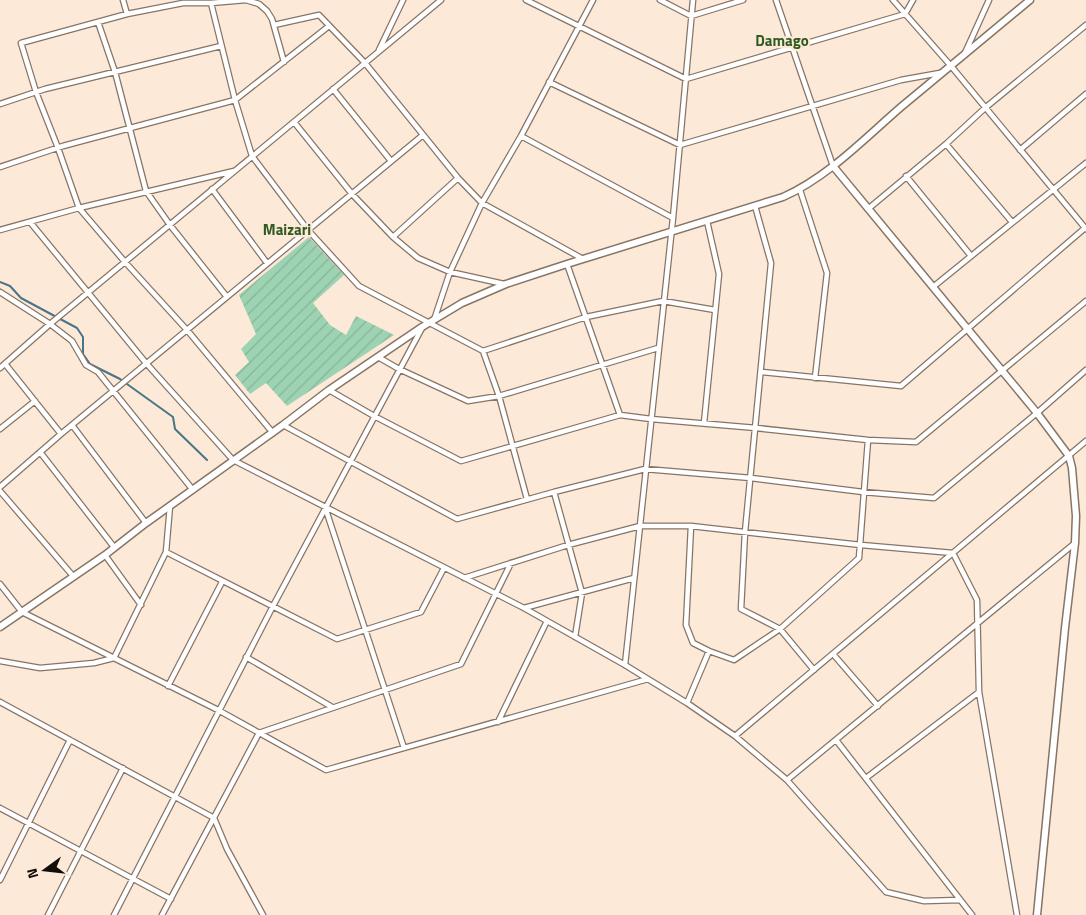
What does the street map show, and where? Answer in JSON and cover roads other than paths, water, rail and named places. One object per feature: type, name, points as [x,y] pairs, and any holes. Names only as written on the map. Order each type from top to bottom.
[{"type":"main road","points":[[0,628],[273,433],[329,390],[428,323],[462,303],[506,284],[670,231],[755,206],[800,190],[833,166],[1030,0]]},
{"type":"main road","points":[[833,166],[1037,413],[1068,456],[1072,468],[1075,489],[1075,543],[1037,915]]},
{"type":"street","points":[[123,0],[127,14]]},
{"type":"street","points":[[273,433],[187,330],[79,208],[36,92],[21,43],[127,14],[183,3],[246,0],[259,4],[267,11],[274,25],[284,62]]},
{"type":"street","points":[[378,52],[402,0]]},
{"type":"street","points":[[0,368],[6,365],[50,324],[440,0]]},
{"type":"street","points":[[526,0],[686,79],[793,49],[905,14],[913,0]]},
{"type":"street","points":[[114,915],[324,507],[399,369],[428,323],[482,203],[593,0]]},
{"type":"street","points":[[660,0],[691,16],[743,0]]},
{"type":"street","points":[[625,664],[670,231],[673,218],[693,0]]},
{"type":"street","points":[[776,0],[833,166]]},
{"type":"street","points":[[762,372],[900,386],[1086,229],[894,0]]},
{"type":"street","points":[[964,54],[989,0]]},
{"type":"street","points":[[211,3],[220,46],[252,156],[308,230],[359,286],[483,351],[514,446],[527,499]]},
{"type":"street","points":[[274,25],[318,15],[365,64],[458,178],[482,203],[583,259]]},
{"type":"street","points":[[98,22],[115,72],[146,191],[170,225],[227,297]]},
{"type":"street","points":[[868,209],[946,144],[985,108],[1086,25]]},
{"type":"street","points":[[0,167],[58,148],[235,100],[328,26]]},
{"type":"street","points":[[0,104],[36,92],[220,46]]},
{"type":"street","points":[[548,82],[680,145],[812,108],[901,80],[942,73]]},
{"type":"street","points":[[333,89],[391,161]]},
{"type":"street","points":[[1020,150],[1086,94]]},
{"type":"street","points":[[294,122],[352,194],[393,237],[418,258],[450,272],[506,284]]},
{"type":"street","points":[[0,487],[61,434],[423,135]]},
{"type":"street","points":[[520,136],[673,218]]},
{"type":"street","points":[[946,144],[1012,222]]},
{"type":"street","points":[[933,287],[1086,163]]},
{"type":"street","points":[[0,230],[79,208],[235,170]]},
{"type":"street","points":[[906,176],[972,256]]},
{"type":"street","points":[[393,237],[458,178]]},
{"type":"street","points":[[212,189],[267,263]]},
{"type":"street","points":[[800,190],[827,273],[815,378]]},
{"type":"street","points":[[755,206],[771,263],[762,372],[745,532],[741,609],[780,630],[814,670]]},
{"type":"street","points":[[704,423],[719,274],[706,220]]},
{"type":"street","points":[[30,222],[146,364],[233,460],[524,608],[625,664],[687,703],[735,736],[787,780],[886,892],[924,901],[960,900]]},
{"type":"street","points":[[567,264],[620,415]]},
{"type":"street","points":[[0,292],[50,324],[72,341],[86,365],[98,372],[193,490]]},
{"type":"street","points":[[483,351],[586,317],[663,301],[715,310]]},
{"type":"street","points":[[329,390],[461,462],[620,415],[868,440],[916,442],[1086,301]]},
{"type":"street","points":[[378,357],[399,369],[468,401],[499,396],[658,348]]},
{"type":"street","points":[[6,365],[61,434]]},
{"type":"street","points":[[284,425],[457,519],[645,469],[751,478],[863,492],[934,498],[1086,370]]},
{"type":"street","points":[[0,429],[35,401]]},
{"type":"street","points":[[72,425],[146,522]]},
{"type":"street","points":[[691,526],[686,626],[693,643],[734,660],[780,630],[859,558],[868,440]]},
{"type":"street","points":[[735,736],[1086,441]]},
{"type":"street","points":[[40,452],[114,547]]},
{"type":"street","points":[[0,491],[73,576]]},
{"type":"street","points":[[554,492],[582,593],[575,637]]},
{"type":"street","points":[[0,661],[40,668],[94,663],[114,658],[166,552],[170,506]]},
{"type":"street","points":[[324,507],[404,748]]},
{"type":"street","points":[[464,578],[568,545],[640,526],[691,526],[953,553]]},
{"type":"street","points":[[787,780],[1075,543]]},
{"type":"street","points":[[166,552],[337,639],[421,612],[444,568]]},
{"type":"street","points":[[953,553],[977,600],[979,692],[1017,915]]},
{"type":"street","points":[[104,554],[141,606]]},
{"type":"street","points":[[162,915],[259,733],[461,664],[511,563]]},
{"type":"street","points":[[524,608],[634,578]]},
{"type":"street","points":[[168,686],[222,582]]},
{"type":"street","points":[[0,584],[22,612],[218,710],[326,770],[648,679]]},
{"type":"street","points":[[498,722],[547,621]]},
{"type":"street","points":[[687,703],[710,651]]},
{"type":"street","points":[[833,654],[878,706]]},
{"type":"street","points":[[246,657],[332,707]]},
{"type":"street","points":[[866,778],[979,692]]},
{"type":"street","points":[[0,702],[214,818],[227,849],[263,915]]},
{"type":"street","points":[[0,880],[70,740]]},
{"type":"street","points":[[836,740],[972,915]]},
{"type":"street","points":[[48,915],[123,768]]},
{"type":"street","points":[[0,808],[171,899]]},
{"type":"waterway","points":[[0,282],[10,286],[21,298],[77,328],[83,337],[83,354],[90,364],[120,379],[173,417],[175,429],[207,460]]},
{"type":"district","name":"Damago","points":[[782,41]]},
{"type":"district","name":"Maizari","points":[[287,230]]}]
